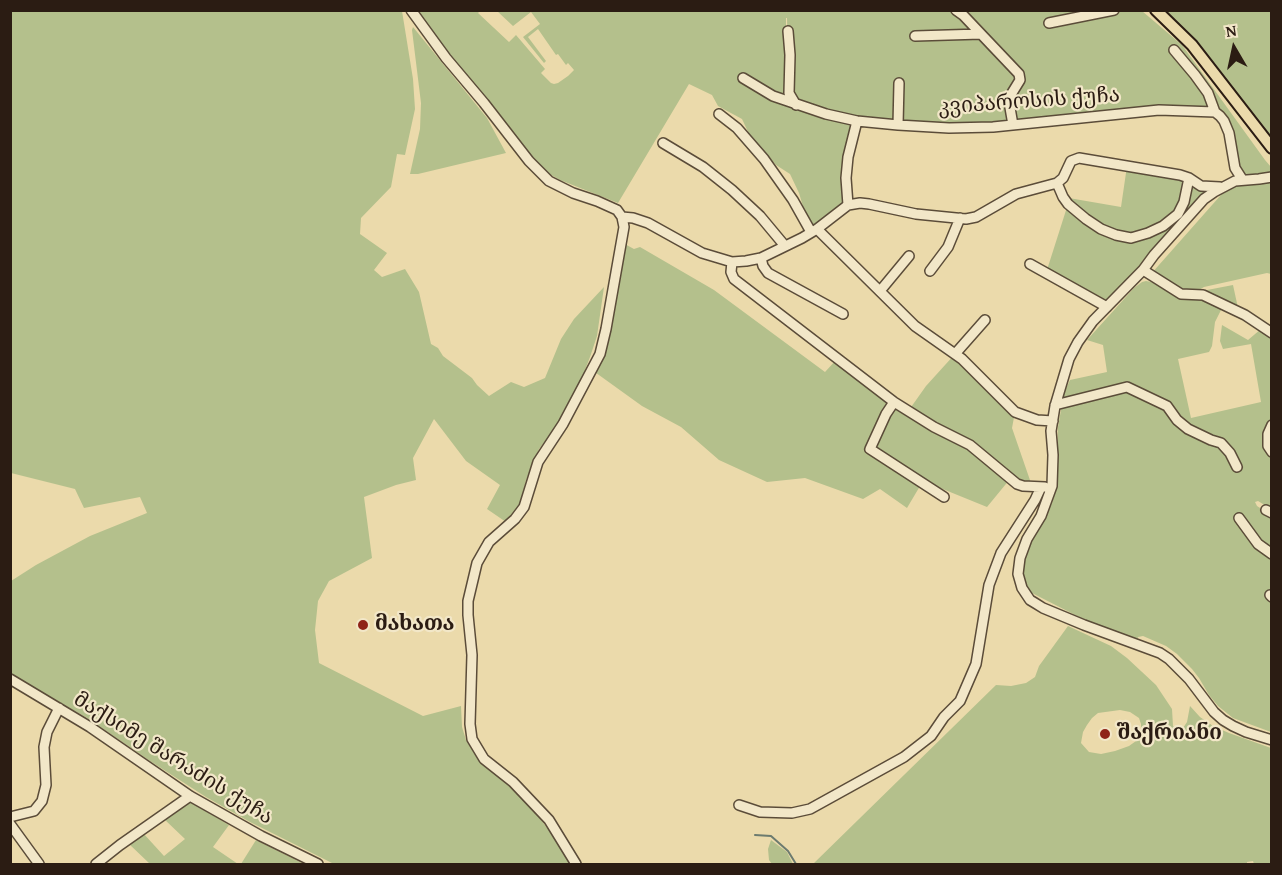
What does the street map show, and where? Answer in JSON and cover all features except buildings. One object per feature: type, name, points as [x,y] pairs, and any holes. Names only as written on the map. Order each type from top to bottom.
[{"type":"main road","points":[[1156,10],[1192,45],[1272,148]]},
{"type":"street","points":[[411,10],[446,58],[529,161],[549,181],[617,210],[622,217],[624,227],[600,354],[563,424],[538,462],[524,507],[515,519],[489,542],[477,563],[468,601],[472,655],[470,724],[472,739],[484,759],[513,782],[549,820],[576,864]]},
{"type":"street","points":[[956,10],[1019,74],[1020,80],[1009,102],[1013,125]]},
{"type":"street","points":[[1049,23],[1114,10]]},
{"type":"street","points":[[788,31],[789,93],[796,105]]},
{"type":"street","points":[[915,36],[981,34]]},
{"type":"street","points":[[1174,50],[1208,93],[1215,112],[1224,121],[1235,168],[1242,179]]},
{"type":"street","name":"კვიპაროსის ქუჩა","points":[[743,78],[773,96],[796,105],[857,121],[898,125],[949,128],[1013,125],[1159,110],[1215,112]]},
{"type":"street","points":[[898,125],[899,83]]},
{"type":"street","points":[[719,114],[726,118],[764,159],[814,230],[915,326],[962,359],[1015,412],[1037,420],[1053,421]]},
{"type":"street","points":[[848,205],[846,178],[848,158],[857,121]]},
{"type":"street","points":[[663,144],[703,167],[732,190],[760,216],[785,246]]},
{"type":"street","points":[[622,217],[648,223],[702,253],[732,262],[761,258],[814,230],[848,205],[860,203],[916,214],[976,217],[1016,194],[1057,183],[1063,178],[1071,161],[1079,158],[1180,175],[1201,186],[1222,187]]},
{"type":"street","points":[[1272,177],[1235,181],[1204,199],[1143,270],[1094,321],[1078,342],[1069,359],[1055,405],[1051,431],[1052,486],[1041,516],[1027,539],[1020,558],[1018,574],[1022,588],[1030,600],[1084,625],[1160,653],[1189,679],[1214,712],[1223,720],[1246,732],[1272,740]]},
{"type":"street","points":[[1057,183],[1068,204],[1086,219],[1101,229],[1131,238],[1163,226],[1178,214],[1184,202],[1189,178]]},
{"type":"street","points":[[930,271],[948,247],[960,218]]},
{"type":"street","points":[[880,291],[909,256]]},
{"type":"street","points":[[761,258],[768,273],[843,314]]},
{"type":"street","points":[[732,262],[731,272],[734,279],[894,402],[934,427],[970,445],[1017,484],[1041,488],[1052,486]]},
{"type":"street","points":[[1030,264],[1107,307]]},
{"type":"street","points":[[1143,270],[1180,294],[1203,295],[1245,315],[1272,333]]},
{"type":"street","points":[[955,354],[985,320]]},
{"type":"street","points":[[1055,405],[1127,387],[1167,406],[1177,420],[1188,429],[1221,443],[1230,453],[1237,467]]},
{"type":"street","points":[[894,402],[870,449],[944,497]]},
{"type":"street","points":[[1272,425],[1268,434],[1268,442],[1272,452]]},
{"type":"street","points":[[739,805],[760,812],[792,813],[810,809],[904,757],[931,736],[944,717],[960,701],[976,664],[989,585],[1001,552],[1041,488]]},
{"type":"street","points":[[1239,518],[1258,544],[1272,554]]},
{"type":"street","name":"მაქსიმე შარაძის ქუჩა","points":[[10,679],[90,727],[190,796],[261,836],[318,864]]},
{"type":"street","points":[[10,817],[34,811],[42,801],[46,784],[44,747],[47,732],[59,708]]},
{"type":"street","points":[[96,864],[190,796]]},
{"type":"street","points":[[10,824],[39,864]]},
{"type":"green space","points":[[10,11],[402,11],[413,79],[415,109],[405,155],[397,154],[391,187],[361,218],[360,234],[387,253],[374,270],[382,277],[405,269],[419,292],[431,344],[472,378],[489,396],[511,382],[524,387],[545,378],[561,339],[574,319],[604,287],[597,336],[575,396],[539,449],[515,512],[506,522],[487,509],[500,485],[466,461],[434,419],[413,458],[416,480],[364,497],[372,558],[329,581],[318,601],[315,630],[319,663],[423,716],[461,706],[462,727],[466,740],[479,761],[524,797],[556,837],[573,864],[334,864],[206,797],[89,719],[11,675],[11,581],[90,536],[147,513],[140,497],[84,508],[75,489],[11,473],[10,26],[12,24]]},
{"type":"green space","points":[[416,11],[480,11],[478,13],[509,42],[516,35],[545,69],[541,73],[554,84],[574,70],[568,63],[566,65],[558,54],[556,55],[538,29],[528,37],[546,61],[544,63],[523,37],[540,24],[531,12],[513,26],[497,11],[1142,11],[1182,45],[1271,167],[1271,177],[1242,179],[1220,116],[1159,110],[993,127],[858,121],[848,158],[848,205],[817,229],[805,213],[790,174],[776,165],[750,136],[742,119],[718,106],[712,95],[689,84],[618,203],[560,180],[546,172],[528,155]],"holes":[[[787,18],[789,93],[794,104],[786,92]]]},
{"type":"green space","points":[[1164,11],[1271,11],[1271,139],[1208,55]]},
{"type":"green space","points":[[413,27],[487,118],[506,153],[410,174],[420,129],[421,103]]},
{"type":"green space","points":[[1127,166],[1180,175],[1214,192],[1107,307],[1046,273],[1068,204],[1063,197],[1121,207]]},
{"type":"green space","points":[[1271,182],[1271,274],[1204,287],[1187,293],[1151,274],[1228,187]]},
{"type":"green space","points":[[621,242],[634,249],[640,247],[714,290],[825,372],[837,359],[909,410],[926,386],[955,354],[1015,412],[1012,428],[1032,486],[1010,479],[987,507],[923,481],[907,508],[880,489],[863,499],[805,478],[767,482],[719,460],[681,427],[642,406],[592,370],[600,354]]},
{"type":"green space","points":[[1146,281],[1179,296],[1202,296],[1222,308],[1215,322],[1209,352],[1178,359],[1191,418],[1261,402],[1251,344],[1223,349],[1220,341],[1222,325],[1248,340],[1261,329],[1271,337],[1271,419],[1262,438],[1263,448],[1271,459],[1271,509],[1258,501],[1255,502],[1257,506],[1271,515],[1271,732],[1233,718],[1218,706],[1192,669],[1166,646],[1143,636],[1138,637],[1137,640],[1081,618],[1030,592],[1025,585],[1022,566],[1029,546],[1052,503],[1056,488],[1058,427],[1064,393],[1070,380],[1107,372],[1103,345],[1087,340],[1134,288]]},
{"type":"green space","points":[[1233,285],[1238,308],[1205,291],[1207,290]]},
{"type":"green space","points":[[1068,626],[1111,646],[1127,658],[1156,685],[1172,709],[1173,726],[1181,731],[1187,722],[1190,706],[1213,726],[1271,748],[1271,864],[1254,864],[1253,861],[1247,864],[813,864],[996,685],[1011,686],[1026,683],[1035,677],[1039,666]],"holes":[[[1120,710],[1130,712],[1139,718],[1141,733],[1129,746],[1101,754],[1089,752],[1081,743],[1083,732],[1098,713]]]},
{"type":"green space","points":[[190,802],[229,825],[213,847],[238,864],[150,864],[128,843],[143,833],[164,856],[185,839],[164,819]]},
{"type":"green space","points":[[256,840],[304,864],[241,864]]},
{"type":"green space","points":[[771,840],[787,852],[793,864],[772,864],[769,860],[768,849]]},
{"type":"waterway","points":[[755,835],[771,836],[788,851],[796,864]]},
{"type":"place","name":"მახათა","points":[[363,625]]},
{"type":"place","name":"შაქრიანი","points":[[1105,734]]}]
